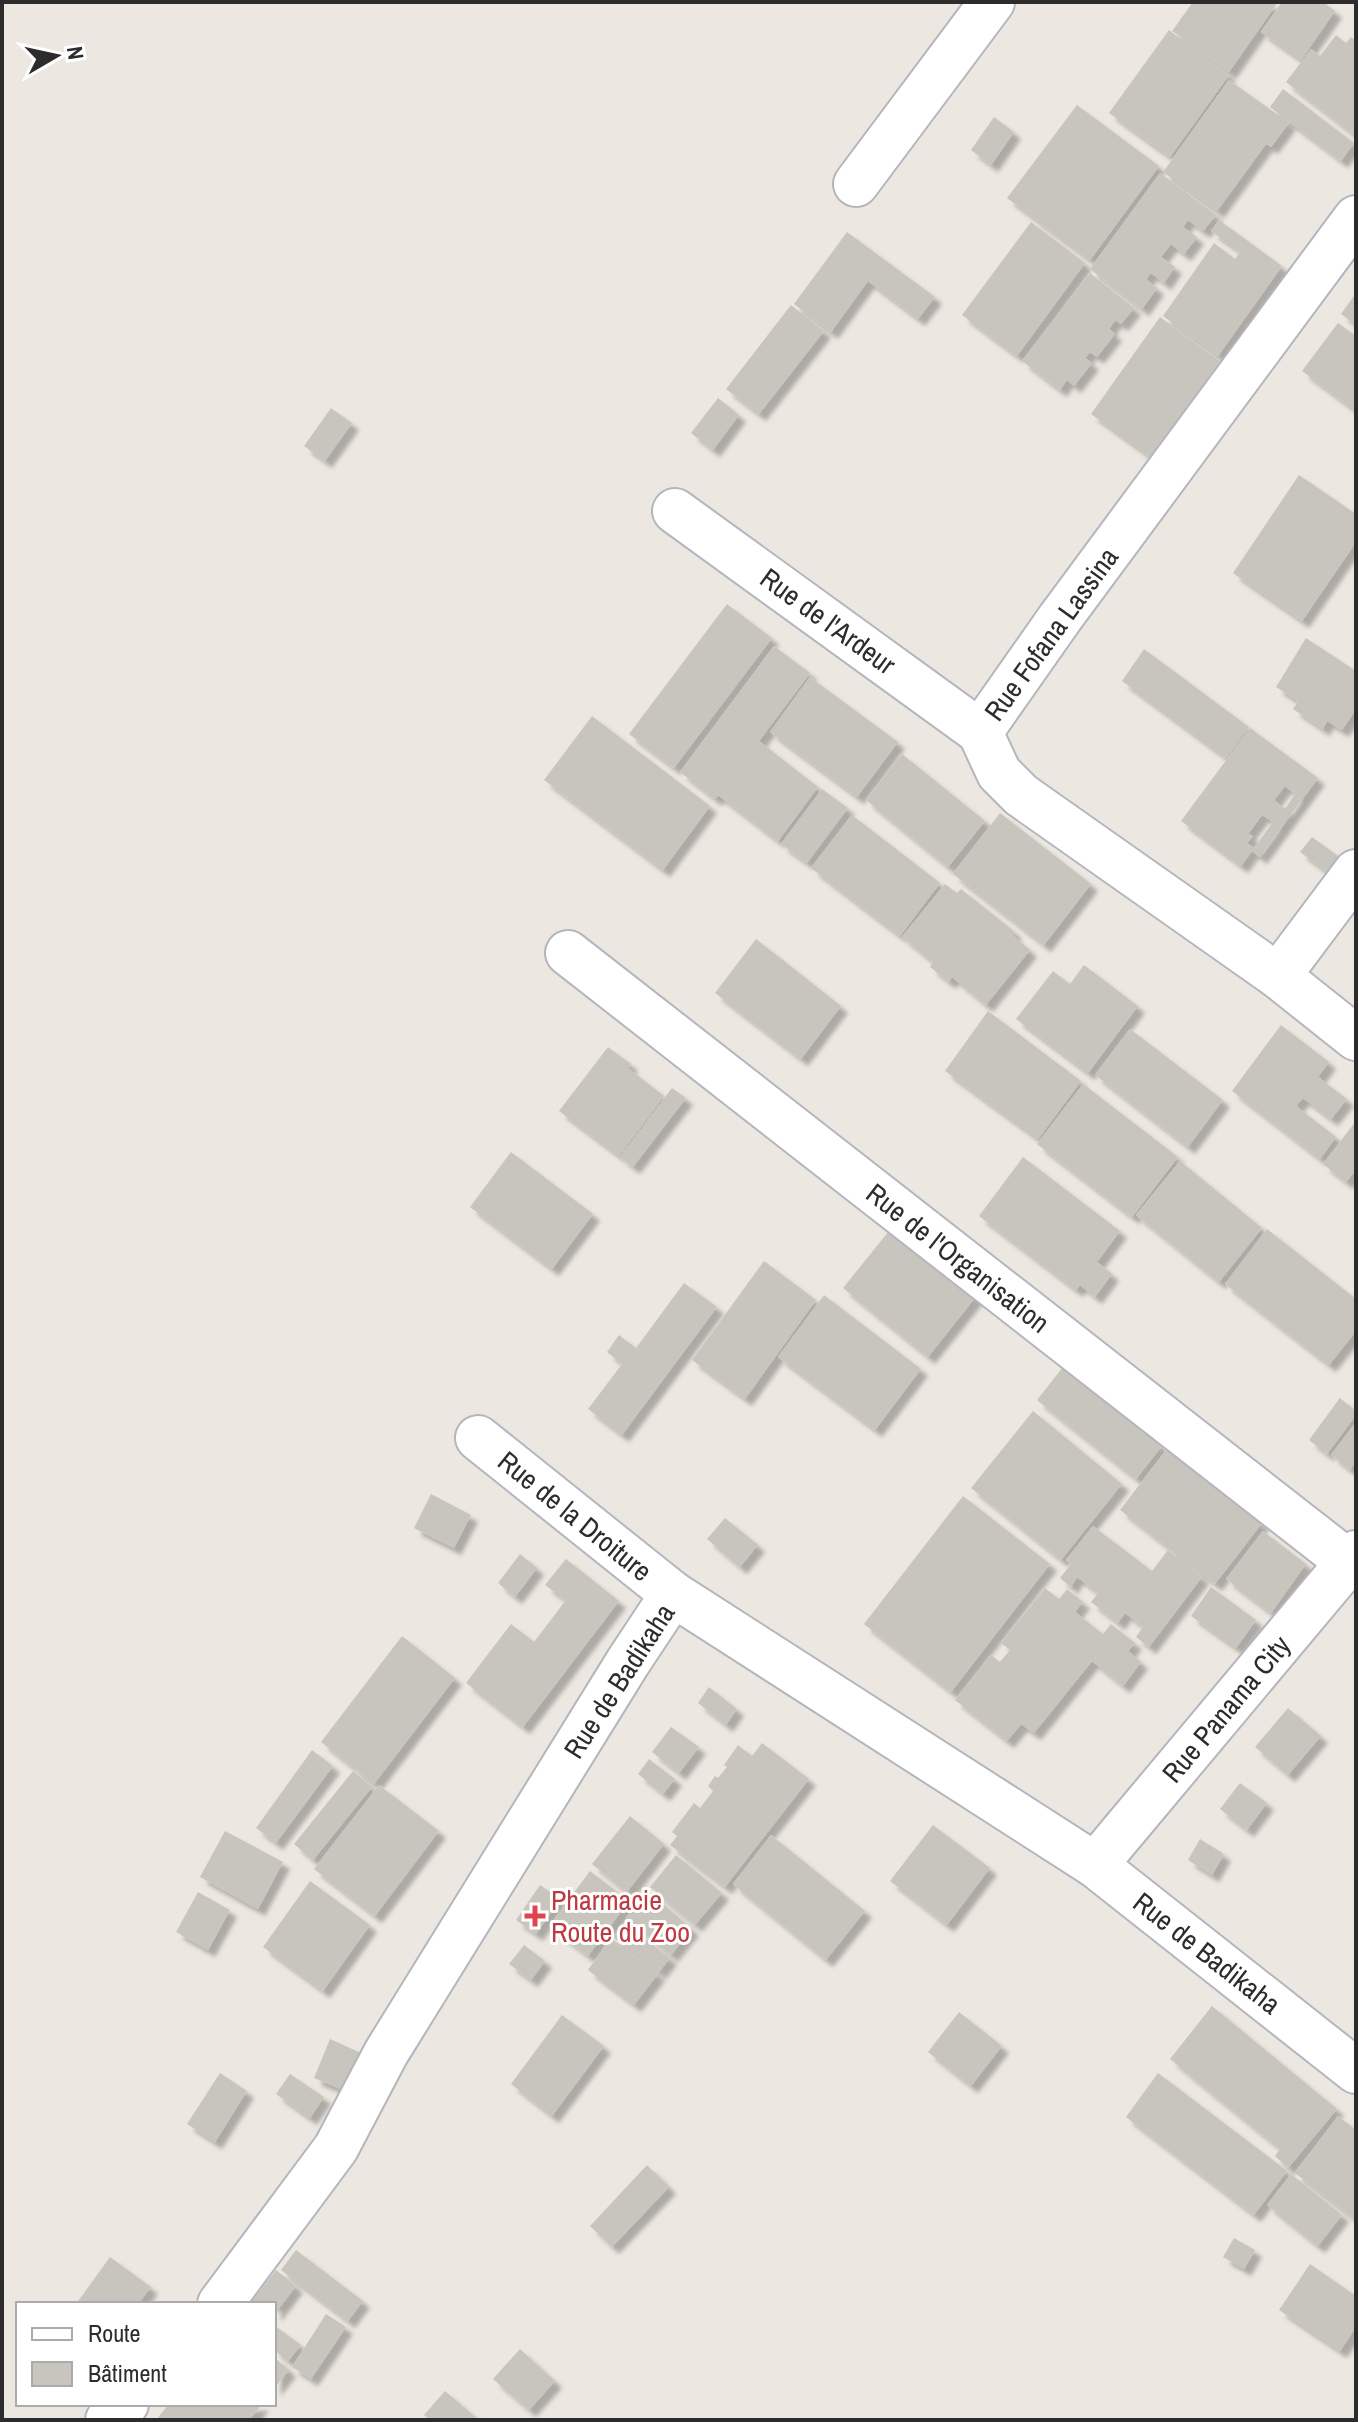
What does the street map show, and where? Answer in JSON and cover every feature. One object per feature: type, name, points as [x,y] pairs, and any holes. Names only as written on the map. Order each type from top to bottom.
[{"type":"street","points":[[856,184],[992,2]]},
{"type":"street","name":"Rue Fofana Lassina","points":[[1356,218],[1060,618],[980,732],[999,773],[1021,795],[1278,976],[1356,1038]]},
{"type":"street","name":"Rue de l'Ardeur","points":[[675,511],[980,732]]},
{"type":"street","points":[[1278,976],[1356,872]]},
{"type":"street","name":"Rue de l'Organisation","points":[[568,953],[1352,1558]]},
{"type":"street","name":"Rue de la Droiture","points":[[478,1438],[673,1594]]},
{"type":"street","name":"Rue Panama City","points":[[1095,1865],[1352,1558]]},
{"type":"street","name":"Rue de Badikaha","points":[[221,2302],[336,2148],[386,2053],[673,1594],[1095,1865],[1356,2071]]},
{"type":"street","points":[[108,2420],[124,2406]]},
{"type":"building","points":[[1193,2],[1278,2],[1229,72],[1172,31]]},
{"type":"building","points":[[1282,2],[1323,2],[1335,11],[1301,60],[1261,32]]},
{"type":"building","points":[[1169,30],[1229,75],[1170,157],[1109,113]]},
{"type":"building","points":[[1336,35],[1346,43],[1351,37],[1356,41],[1356,136],[1286,82],[1311,49],[1320,56]]},
{"type":"building","points":[[1229,80],[1289,123],[1271,147],[1266,144],[1217,211],[1163,172]]},
{"type":"building","points":[[1283,89],[1354,143],[1341,161],[1270,107]]},
{"type":"building","points":[[1077,105],[1159,166],[1090,260],[1007,198]]},
{"type":"building","points":[[994,117],[1014,132],[991,165],[971,150]]},
{"type":"building","points":[[1160,173],[1216,215],[1203,231],[1188,220],[1183,227],[1197,237],[1184,254],[1171,244],[1161,257],[1175,267],[1164,283],[1151,273],[1146,279],[1157,288],[1142,309],[1090,269]]},
{"type":"building","points":[[1219,220],[1282,266],[1218,356],[1163,316],[1214,243],[1235,259],[1240,252],[1211,231]]},
{"type":"building","points":[[1031,222],[1085,263],[1017,356],[962,315]]},
{"type":"building","points":[[847,232],[935,297],[918,319],[868,281],[831,332],[794,304]]},
{"type":"building","points":[[1090,273],[1134,308],[1121,324],[1115,320],[1109,329],[1115,334],[1097,357],[1090,352],[1085,358],[1092,363],[1074,386],[1067,380],[1060,390],[1022,361]]},
{"type":"building","points":[[1356,293],[1356,325],[1341,314]]},
{"type":"building","points":[[791,305],[824,331],[759,414],[726,389]]},
{"type":"building","points":[[1160,317],[1221,362],[1152,458],[1091,414]]},
{"type":"building","points":[[1338,323],[1356,336],[1356,411],[1302,371]]},
{"type":"building","points":[[718,398],[739,415],[713,450],[691,433]]},
{"type":"building","points":[[331,408],[352,423],[325,461],[304,446]]},
{"type":"building","points":[[1299,475],[1356,514],[1356,542],[1302,621],[1233,573]]},
{"type":"building","points":[[727,604],[772,638],[674,768],[629,734]]},
{"type":"building","points":[[1306,638],[1356,671],[1356,709],[1342,730],[1327,721],[1323,729],[1293,709],[1298,701],[1276,687]]},
{"type":"building","points":[[774,646],[810,673],[759,741],[818,787],[778,841],[718,795],[715,799],[680,772]]},
{"type":"building","points":[[1144,649],[1249,727],[1226,758],[1122,681]]},
{"type":"building","points":[[810,677],[898,742],[857,797],[770,732]]},
{"type":"building","points":[[592,716],[710,806],[663,870],[544,780]]},
{"type":"building","points":[[1250,728],[1318,778],[1260,857],[1252,851],[1241,866],[1181,821]],"holes":[[[1285,786],[1295,794],[1285,809],[1274,800]],[[1262,815],[1273,822],[1254,848],[1247,843],[1253,836],[1248,834]]]},
{"type":"building","points":[[902,754],[985,821],[948,867],[866,800]]},
{"type":"building","points":[[822,789],[848,808],[807,863],[781,844]]},
{"type":"building","points":[[1000,813],[1091,884],[1044,945],[953,874]]},
{"type":"building","points":[[852,815],[940,883],[900,936],[811,868]]},
{"type":"building","points":[[1312,837],[1353,867],[1342,883],[1300,852]]},
{"type":"building","points":[[945,884],[957,893],[961,889],[1015,932],[1012,935],[1030,950],[986,1005],[952,977],[949,982],[930,967],[933,962],[902,937]]},
{"type":"building","points":[[756,939],[841,1006],[801,1059],[715,993]]},
{"type":"building","points":[[1084,965],[1138,1006],[1088,1073],[1016,1019],[1053,971],[1070,984]]},
{"type":"building","points":[[988,1011],[1081,1081],[1038,1139],[945,1071]]},
{"type":"building","points":[[1281,1025],[1329,1062],[1318,1077],[1347,1099],[1331,1119],[1303,1098],[1296,1106],[1336,1137],[1320,1159],[1232,1091]]},
{"type":"building","points":[[1130,1029],[1223,1100],[1188,1147],[1095,1075]]},
{"type":"building","points":[[608,1047],[631,1064],[628,1068],[664,1096],[619,1156],[559,1111]]},
{"type":"building","points":[[1083,1084],[1178,1157],[1132,1217],[1037,1144]]},
{"type":"building","points":[[672,1088],[686,1098],[633,1167],[620,1157]]},
{"type":"building","points":[[1356,1121],[1356,1170],[1346,1182],[1323,1164]]},
{"type":"building","points":[[511,1152],[593,1214],[552,1269],[470,1207]]},
{"type":"building","points":[[1023,1157],[1120,1231],[1097,1262],[1112,1274],[1095,1297],[1080,1285],[1076,1290],[979,1216]]},
{"type":"building","points":[[1180,1161],[1262,1228],[1219,1282],[1136,1215]]},
{"type":"building","points":[[897,1221],[982,1289],[928,1357],[843,1288]]},
{"type":"building","points":[[1267,1229],[1356,1299],[1356,1331],[1329,1365],[1225,1284]]},
{"type":"building","points":[[764,1261],[816,1300],[745,1399],[692,1360]]},
{"type":"building","points":[[684,1283],[717,1307],[622,1435],[588,1409],[622,1364],[607,1352],[619,1335],[636,1348]]},
{"type":"building","points":[[824,1295],[921,1369],[875,1430],[778,1357]]},
{"type":"building","points":[[1063,1367],[1162,1446],[1136,1479],[1037,1400]]},
{"type":"building","points":[[1340,1398],[1356,1411],[1356,1415],[1327,1454],[1309,1440]]},
{"type":"building","points":[[1033,1411],[1122,1484],[1061,1560],[971,1488]]},
{"type":"building","points":[[1356,1422],[1356,1461],[1350,1470],[1331,1455]]},
{"type":"building","points":[[1167,1449],[1262,1523],[1215,1584],[1120,1510]]},
{"type":"building","points":[[431,1494],[471,1515],[454,1548],[414,1528]]},
{"type":"building","points":[[963,1496],[1050,1564],[951,1692],[864,1624]]},
{"type":"building","points":[[725,1518],[758,1545],[740,1567],[707,1539]]},
{"type":"building","points":[[1093,1526],[1152,1571],[1168,1550],[1202,1577],[1149,1647],[1136,1637],[1143,1627],[1125,1613],[1118,1623],[1091,1602],[1098,1593],[1077,1577],[1071,1587],[1060,1578],[1071,1564],[1066,1560]]},
{"type":"building","points":[[1263,1531],[1306,1564],[1271,1613],[1226,1579]]},
{"type":"building","points":[[520,1554],[537,1568],[515,1597],[498,1583]]},
{"type":"building","points":[[566,1559],[619,1601],[523,1727],[466,1683],[511,1624],[534,1642],[566,1600],[545,1585]]},
{"type":"building","points":[[1211,1587],[1256,1620],[1236,1648],[1191,1616]]},
{"type":"building","points":[[1045,1588],[1059,1599],[1067,1589],[1083,1602],[1075,1612],[1103,1634],[1111,1624],[1135,1643],[1128,1651],[1141,1662],[1123,1686],[1092,1661],[1034,1733],[1021,1724],[1007,1741],[955,1700],[991,1655],[1000,1662],[1010,1650],[1001,1643]]},
{"type":"building","points":[[402,1636],[455,1678],[374,1784],[321,1742]]},
{"type":"building","points":[[709,1687],[737,1709],[726,1725],[698,1703]]},
{"type":"building","points":[[1288,1708],[1321,1736],[1288,1775],[1255,1747]]},
{"type":"building","points":[[671,1727],[699,1747],[679,1773],[652,1752]]},
{"type":"building","points":[[762,1743],[809,1779],[725,1887],[670,1845],[677,1836],[672,1832],[694,1803],[700,1808],[713,1791],[708,1786],[727,1767],[724,1765],[738,1745],[752,1756]]},
{"type":"building","points":[[312,1750],[333,1766],[276,1843],[256,1828]]},
{"type":"building","points":[[649,1759],[675,1779],[663,1794],[638,1774]]},
{"type":"building","points":[[353,1771],[372,1787],[313,1860],[294,1844]]},
{"type":"building","points":[[1240,1783],[1267,1803],[1247,1830],[1220,1809]]},
{"type":"building","points":[[379,1785],[439,1831],[375,1916],[314,1869]]},
{"type":"building","points":[[630,1816],[664,1844],[627,1892],[592,1864]]},
{"type":"building","points":[[933,1825],[990,1868],[947,1925],[890,1881]]},
{"type":"building","points":[[225,1831],[283,1862],[258,1909],[200,1877]]},
{"type":"building","points":[[771,1835],[865,1911],[826,1960],[733,1884]]},
{"type":"building","points":[[1200,1839],[1224,1854],[1212,1875],[1188,1860]]},
{"type":"building","points":[[676,1855],[722,1893],[695,1925],[650,1887]]},
{"type":"building","points":[[590,1871],[629,1901],[588,1956],[549,1926]]},
{"type":"building","points":[[310,1881],[370,1925],[323,1991],[263,1947]]},
{"type":"building","points":[[540,1885],[560,1899],[536,1934],[516,1920]]},
{"type":"building","points":[[648,1891],[692,1929],[671,1955],[626,1918]]},
{"type":"building","points":[[198,1892],[230,1910],[208,1950],[176,1932]]},
{"type":"building","points":[[624,1923],[670,1958],[659,1972],[613,1937]]},
{"type":"building","points":[[611,1938],[658,1974],[634,2005],[588,1970]]},
{"type":"building","points":[[524,1945],[545,1961],[531,1980],[509,1964]]},
{"type":"building","points":[[1212,2006],[1337,2109],[1288,2168],[1275,2156],[1280,2149],[1170,2059]]},
{"type":"building","points":[[959,2012],[1002,2046],[971,2086],[928,2052]]},
{"type":"building","points":[[562,2015],[604,2046],[552,2116],[511,2084]]},
{"type":"building","points":[[330,2039],[370,2057],[355,2095],[314,2078]]},
{"type":"building","points":[[220,2073],[247,2091],[215,2142],[187,2124]]},
{"type":"building","points":[[1158,2073],[1287,2171],[1254,2215],[1126,2117]]},
{"type":"building","points":[[290,2074],[324,2097],[310,2118],[276,2094]]},
{"type":"building","points":[[1338,2116],[1356,2130],[1356,2220],[1295,2173]]},
{"type":"building","points":[[647,2165],[669,2187],[612,2247],[590,2226]]},
{"type":"building","points":[[1291,2174],[1342,2215],[1318,2246],[1267,2205]]},
{"type":"building","points":[[1234,2238],[1255,2250],[1244,2269],[1223,2257]]},
{"type":"building","points":[[296,2250],[363,2301],[348,2321],[281,2270]]},
{"type":"building","points":[[110,2257],[151,2287],[140,2302],[77,2302]]},
{"type":"building","points":[[1310,2264],[1356,2296],[1356,2327],[1340,2351],[1279,2310]]},
{"type":"building","points":[[276,2270],[296,2286],[276,2312],[276,2302],[251,2302]]},
{"type":"building","points":[[326,2314],[346,2327],[311,2379],[292,2367]]},
{"type":"building","points":[[276,2326],[301,2345],[288,2361],[276,2352]]},
{"type":"building","points":[[520,2349],[555,2381],[529,2410],[493,2379]]},
{"type":"building","points":[[276,2359],[289,2370],[276,2386]]},
{"type":"building","points":[[445,2391],[479,2420],[430,2420],[424,2415]]},
{"type":"building","points":[[167,2406],[260,2406],[249,2420],[156,2420]]},
{"type":"place","name":"Pharmacie Route du Zoo","points":[[535,1916]]}]
